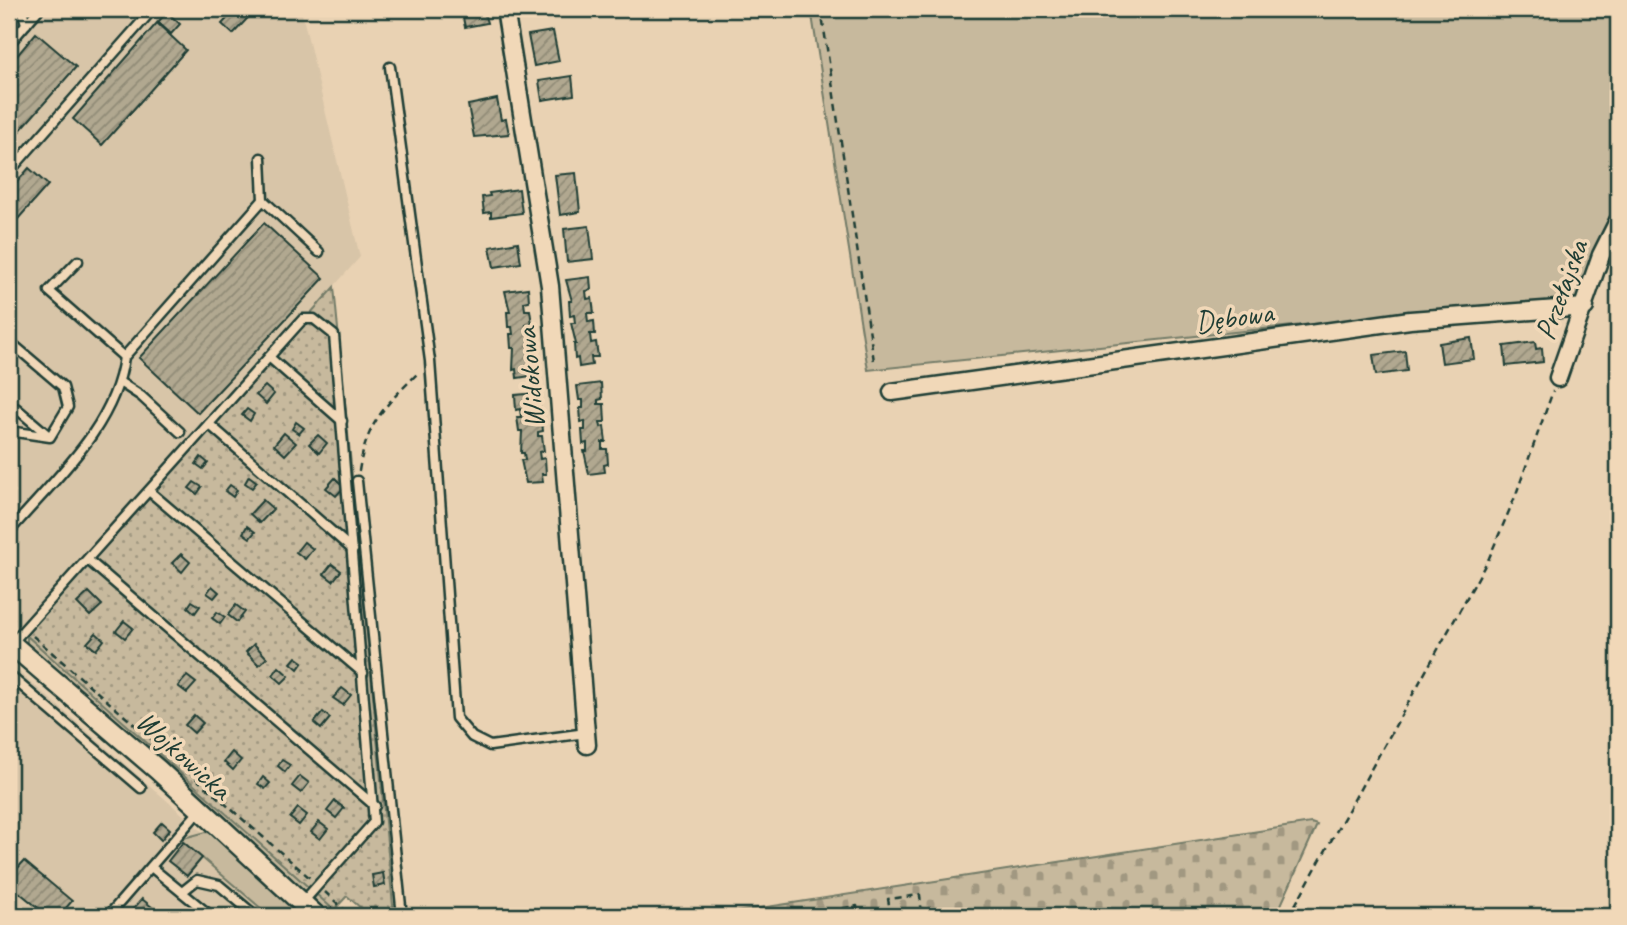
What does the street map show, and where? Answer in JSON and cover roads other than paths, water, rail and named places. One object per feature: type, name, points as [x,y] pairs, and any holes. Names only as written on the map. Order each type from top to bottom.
[{"type":"street","name":"Widokowa","points":[[505,9],[550,286],[587,739]]},
{"type":"street","name":"Przełajska","points":[[1558,378],[1601,255],[1618,221]]},
{"type":"street","name":"Dębowa","points":[[892,392],[1410,320],[1585,307]]},
{"type":"street","name":"Wojkowicka","points":[[10,643],[201,810],[309,910]]},
{"type":"lane","points":[[22,9],[26,24]]},
{"type":"lane","points":[[9,44],[39,9]]},
{"type":"lane","points":[[9,172],[153,9]]},
{"type":"lane","points":[[390,67],[430,361],[456,718],[472,737],[490,746],[587,739]]},
{"type":"lane","points":[[9,532],[97,430],[121,383],[124,357],[263,200],[261,158]]},
{"type":"lane","points":[[263,200],[319,252]]},
{"type":"lane","points":[[78,261],[49,291],[124,357]]},
{"type":"lane","points":[[10,643],[88,560],[303,319],[314,319],[334,335],[375,806],[374,822],[319,885],[309,910]]},
{"type":"lane","points":[[9,341],[63,387],[68,407],[50,437]]},
{"type":"lane","points":[[269,357],[342,421]]},
{"type":"lane","points":[[121,383],[141,396],[180,432]]},
{"type":"lane","points":[[16,408],[50,437]]},
{"type":"lane","points":[[209,424],[353,550]]},
{"type":"lane","points":[[9,431],[50,437]]},
{"type":"lane","points":[[357,481],[402,916]]},
{"type":"lane","points":[[149,491],[363,673]]},
{"type":"lane","points":[[88,560],[375,806]]},
{"type":"lane","points":[[9,675],[141,788]]},
{"type":"lane","points":[[108,916],[201,810]]},
{"type":"lane","points":[[151,867],[211,916]]},
{"type":"lane","points":[[182,892],[197,880],[219,884],[256,916]]},
{"type":"lane","points":[[9,908],[18,916]]}]
